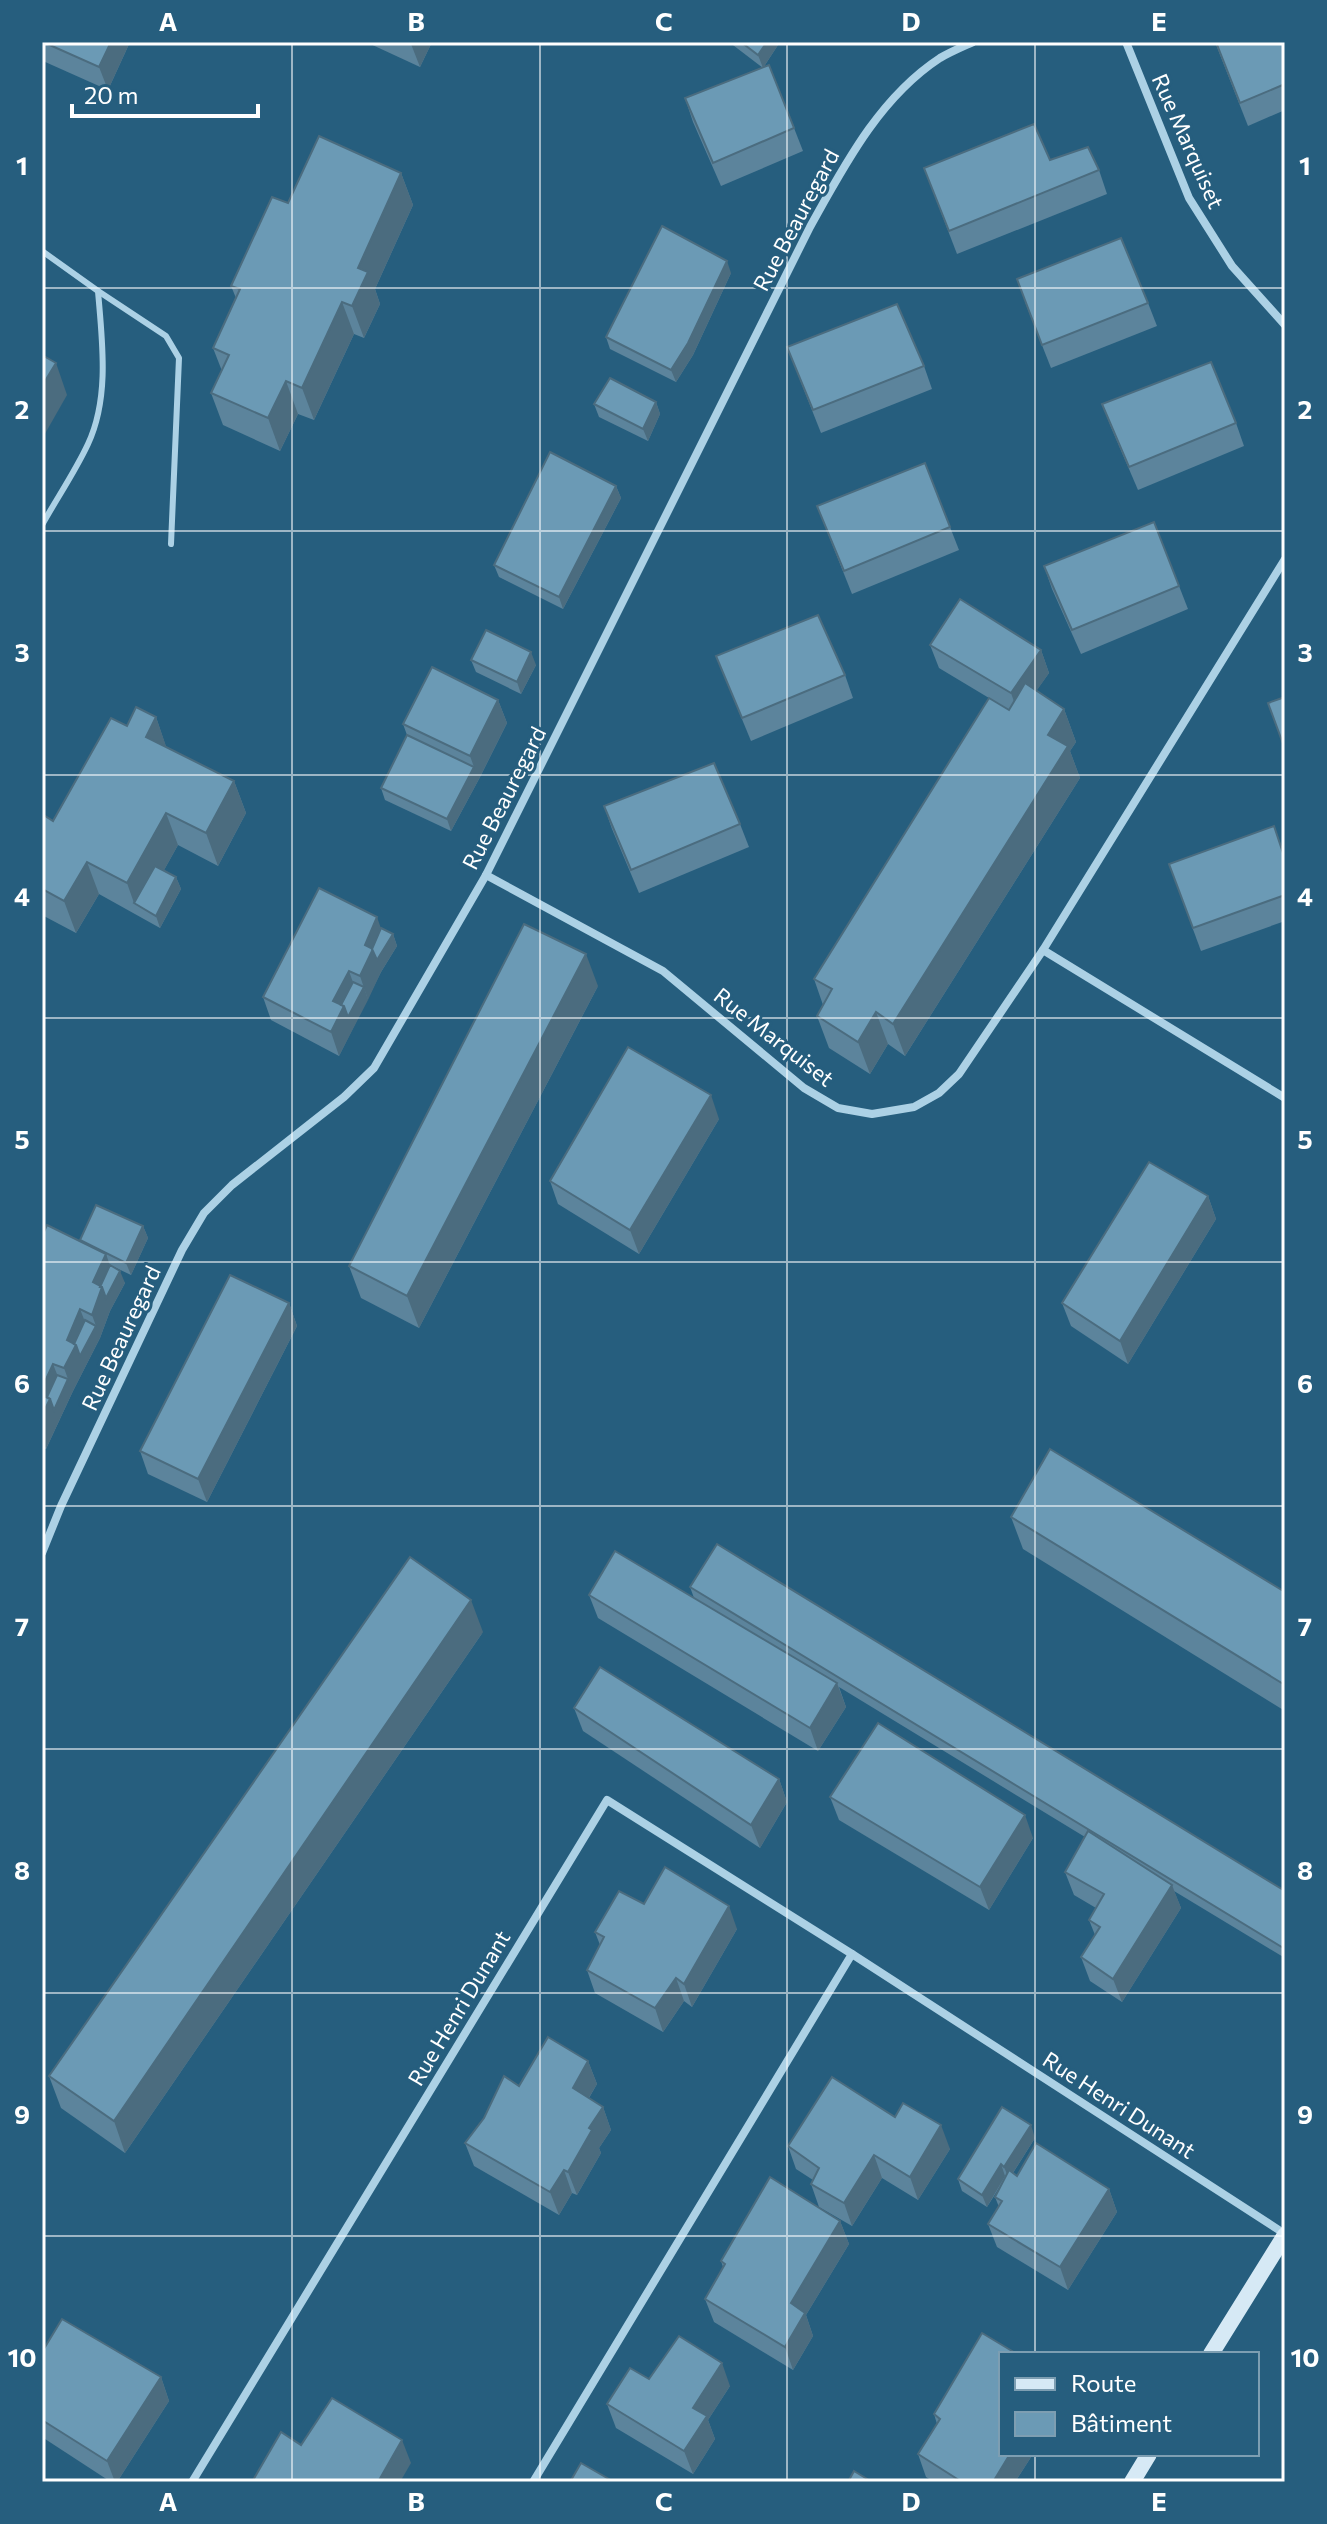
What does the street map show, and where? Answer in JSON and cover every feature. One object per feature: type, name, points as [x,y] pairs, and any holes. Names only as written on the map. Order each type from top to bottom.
[{"type":"main road","points":[[1212,2352],[1285,2234]]},
{"type":"main road","points":[[1132,2482],[1148,2456]]},
{"type":"street","name":"Rue Beauregard","points":[[42,1553],[61,1506],[182,1250],[204,1213],[232,1185],[344,1097],[374,1068],[486,875],[810,227],[851,153],[891,100],[939,59],[973,42]]},
{"type":"street","name":"Rue Marquiset","points":[[1126,42],[1189,198],[1232,266],[1285,325]]},
{"type":"street","name":"Rue Marquiset","points":[[486,875],[663,971],[804,1088],[838,1108],[872,1114],[914,1107],[939,1093],[959,1074],[1043,950],[1285,559]]},
{"type":"street","points":[[1043,950],[1285,1098]]},
{"type":"street","name":"Rue Henri Dunant","points":[[192,2482],[607,1800],[1285,2234]]},
{"type":"street","points":[[533,2482],[852,1954]]},
{"type":"lane","points":[[42,251],[166,336],[179,358],[171,544]]},
{"type":"lane","points":[[42,525],[89,442],[101,398],[103,350],[98,291]]},
{"type":"building","points":[[43,42],[111,42],[99,67]]},
{"type":"building","points":[[741,42],[767,42],[758,55]]},
{"type":"building","points":[[1216,42],[1285,42],[1285,84],[1240,103]]},
{"type":"building","points":[[769,65],[794,128],[713,163],[685,98]]},
{"type":"building","points":[[1034,124],[1050,160],[1088,147],[1099,170],[949,231],[924,168]]},
{"type":"building","points":[[319,136],[401,173],[358,268],[368,272],[352,306],[342,302],[302,388],[286,381],[268,418],[211,393],[229,355],[213,348],[240,289],[231,286],[272,197],[288,203]]},
{"type":"building","points":[[662,226],[727,261],[688,343],[671,370],[606,337]]},
{"type":"building","points":[[1121,238],[1148,303],[1042,345],[1017,279]]},
{"type":"building","points":[[897,304],[924,366],[813,410],[787,347]]},
{"type":"building","points":[[42,355],[56,363],[42,386]]},
{"type":"building","points":[[1211,362],[1236,423],[1129,467],[1102,404]]},
{"type":"building","points":[[610,378],[656,402],[643,429],[594,404]]},
{"type":"building","points":[[550,452],[616,486],[559,597],[494,565]]},
{"type":"building","points":[[925,463],[950,527],[844,571],[817,506]]},
{"type":"building","points":[[1154,522],[1179,586],[1072,630],[1044,566]]},
{"type":"building","points":[[960,599],[1041,650],[1011,693],[930,645]]},
{"type":"building","points":[[818,615],[845,675],[742,718],[716,656]]},
{"type":"building","points":[[486,630],[531,652],[517,682],[471,660]]},
{"type":"building","points":[[432,667],[498,700],[470,756],[403,724]]},
{"type":"building","points":[[1025,683],[1064,709],[1048,735],[1068,746],[893,1024],[876,1012],[858,1042],[817,1016],[832,989],[814,979],[989,698],[1009,710]]},
{"type":"building","points":[[1285,697],[1285,749],[1268,703]]},
{"type":"building","points":[[136,707],[156,717],[146,737],[234,781],[206,833],[166,813],[127,883],[87,862],[64,901],[42,889],[42,814],[53,821],[111,718],[127,726]]},
{"type":"building","points":[[407,735],[474,767],[447,819],[381,788]]},
{"type":"building","points":[[714,763],[740,824],[631,870],[604,806]]},
{"type":"building","points":[[1274,826],[1285,859],[1285,895],[1193,928],[1169,864]]},
{"type":"building","points":[[155,866],[176,877],[156,916],[134,903]]},
{"type":"building","points":[[319,888],[377,917],[365,945],[373,949],[360,976],[349,971],[333,1001],[344,1006],[331,1032],[263,997]]},
{"type":"building","points":[[524,924],[586,954],[407,1296],[349,1266]]},
{"type":"building","points":[[381,928],[393,934],[377,960],[372,949]]},
{"type":"building","points":[[353,982],[364,987],[348,1017],[341,1005]]},
{"type":"building","points":[[628,1047],[711,1095],[630,1230],[550,1181]]},
{"type":"building","points":[[1149,1162],[1208,1196],[1120,1341],[1062,1303]]},
{"type":"building","points":[[96,1205],[143,1226],[126,1263],[80,1240]]},
{"type":"building","points":[[47,1225],[106,1254],[93,1282],[102,1287],[92,1315],[80,1309],[67,1340],[76,1345],[64,1368],[53,1364],[42,1388],[42,1236]]},
{"type":"building","points":[[110,1265],[120,1271],[106,1298],[100,1287]]},
{"type":"building","points":[[230,1275],[289,1303],[198,1479],[140,1451]]},
{"type":"building","points":[[85,1320],[96,1326],[80,1356],[74,1344]]},
{"type":"building","points":[[57,1375],[68,1379],[54,1410],[47,1397]]},
{"type":"building","points":[[42,1395],[50,1399],[42,1415]]},
{"type":"building","points":[[1050,1449],[1285,1592],[1285,1685],[1011,1517]]},
{"type":"building","points":[[717,1544],[1285,1891],[1285,1949],[690,1587]]},
{"type":"building","points":[[615,1551],[837,1683],[810,1728],[589,1595]]},
{"type":"building","points":[[410,1557],[471,1600],[114,2121],[49,2076]]},
{"type":"building","points":[[600,1667],[779,1779],[751,1825],[574,1708]]},
{"type":"building","points":[[878,1723],[1025,1815],[980,1887],[830,1797]]},
{"type":"building","points":[[1088,1831],[1172,1885],[1113,1979],[1081,1957],[1100,1927],[1089,1920],[1104,1894],[1065,1872]]},
{"type":"building","points":[[665,1867],[729,1906],[684,1984],[676,1978],[655,2008],[587,1970],[604,1937],[595,1932],[619,1891],[644,1904]]},
{"type":"building","points":[[548,2037],[588,2061],[573,2088],[603,2107],[568,2172],[564,2170],[550,2192],[465,2143],[484,2118],[504,2076],[519,2086]]},
{"type":"building","points":[[832,2077],[895,2117],[903,2103],[941,2125],[910,2177],[874,2155],[844,2203],[811,2184],[819,2168],[788,2146]]},
{"type":"building","points":[[1002,2107],[1031,2125],[982,2195],[958,2179]]},
{"type":"building","points":[[1036,2143],[1109,2189],[1060,2267],[988,2224],[1002,2201],[995,2197],[1009,2170],[1017,2176]]},
{"type":"building","points":[[770,2177],[840,2221],[791,2303],[805,2313],[785,2347],[705,2299],[725,2264],[721,2261]]},
{"type":"building","points":[[62,2319],[161,2377],[107,2461],[42,2420],[42,2352]]},
{"type":"building","points":[[982,2333],[1014,2352],[999,2352],[999,2456],[1009,2456],[993,2482],[962,2482],[918,2454],[940,2419],[934,2414]]},
{"type":"building","points":[[679,2336],[722,2363],[693,2408],[707,2416],[684,2451],[607,2404],[630,2368],[649,2379]]},
{"type":"building","points":[[332,2398],[402,2440],[378,2482],[252,2482],[281,2432],[301,2445]]},
{"type":"building","points":[[581,2463],[614,2482],[570,2482]]},
{"type":"building","points":[[854,2471],[872,2482],[848,2482]]}]
